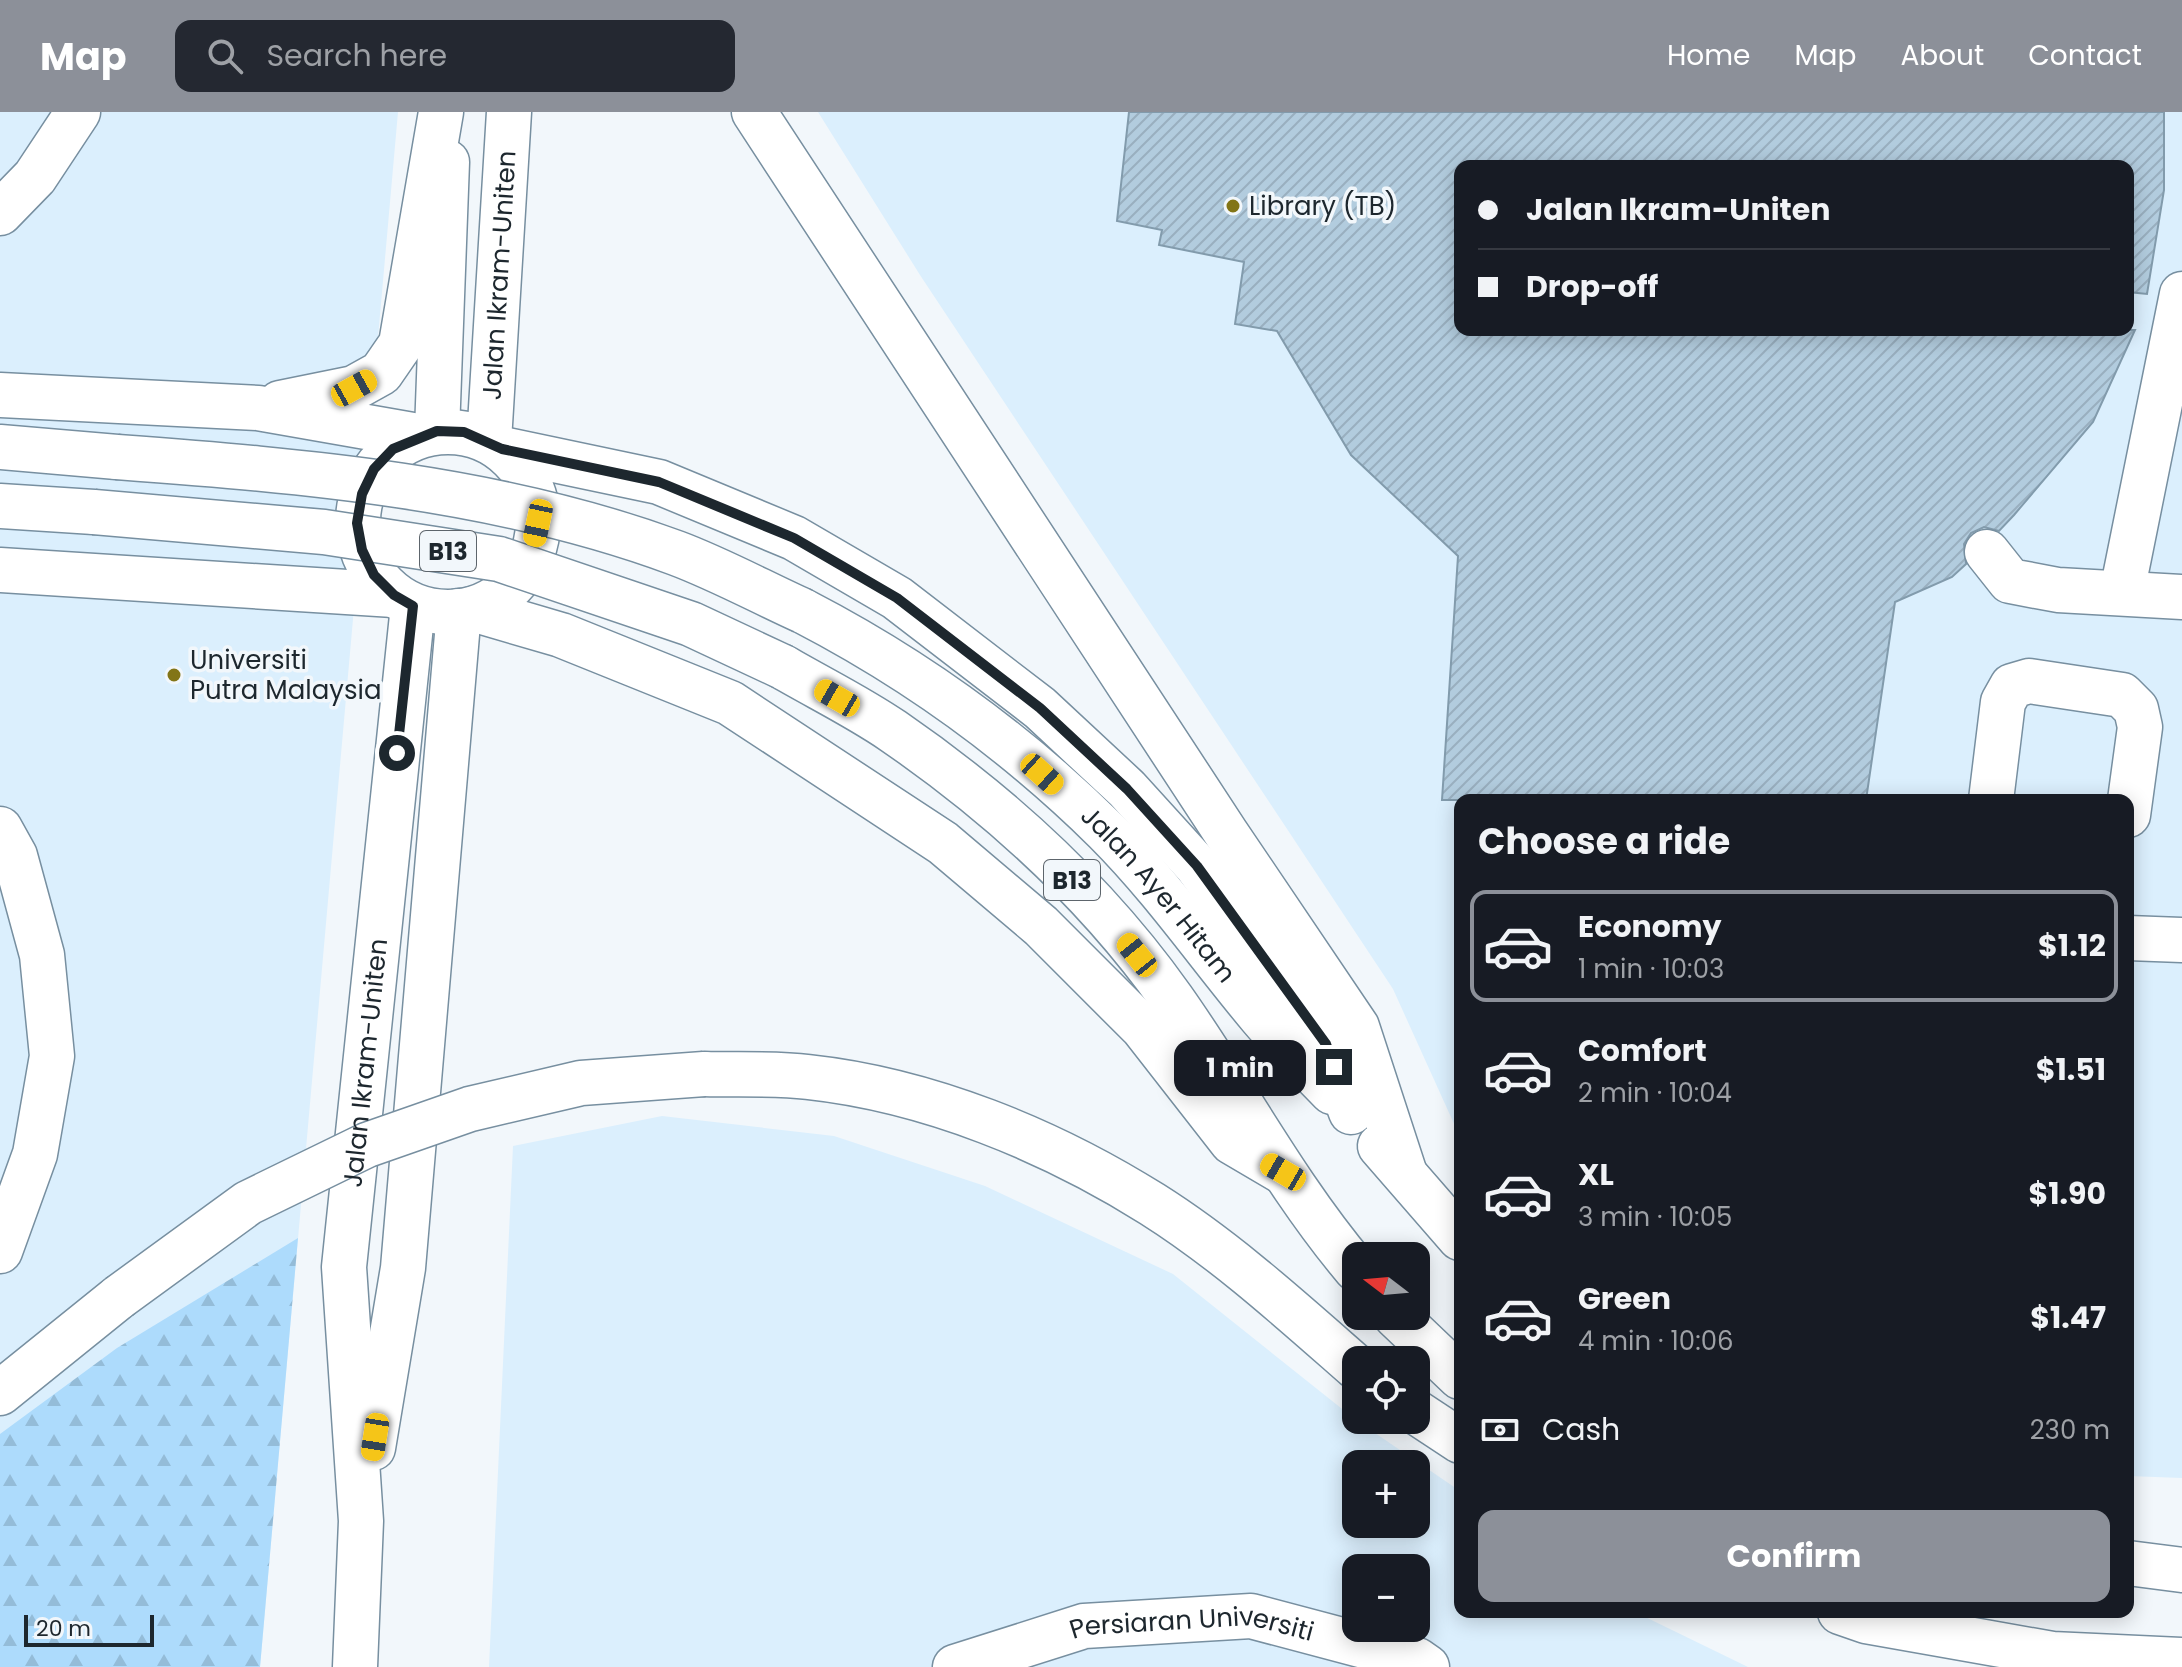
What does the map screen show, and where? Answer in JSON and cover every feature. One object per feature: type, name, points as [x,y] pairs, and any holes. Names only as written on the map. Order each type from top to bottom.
[{"type":"main road","points":[[0,213],[35,177],[78,112]]},
{"type":"main road","points":[[258,408],[354,388],[381,373],[401,344],[441,112]]},
{"type":"main road","name":"Jalan Ikram-Uniten","points":[[428,434],[449,112]]},
{"type":"main road","name":"Jalan Ikram-Uniten","points":[[495,445],[509,112]]},
{"type":"main road","points":[[754,112],[1217,820],[1357,1027],[1405,1174]]},
{"type":"main road","points":[[2122,592],[2182,294]]},
{"type":"main road","points":[[0,395],[258,408],[428,434],[464,432],[495,445],[659,482],[794,538],[897,598],[1040,708],[1127,789],[1197,866],[1326,1044],[1351,1112]]},
{"type":"main road","points":[[404,600],[374,575],[362,550],[357,523],[362,494],[374,469],[393,449],[428,434]]},
{"type":"main road","points":[[466,610],[498,597],[519,577],[532,552],[538,523],[534,495],[521,470],[495,445]]},
{"type":"main road","name":"Jalan Ayer Hitam","points":[[0,447],[230,466],[469,495],[583,524],[677,553],[848,635],[928,686],[1021,754],[1106,831],[1191,927],[1262,1018],[1351,1112],[1454,1231]]},
{"type":"main road","name":"Jalan Ayer Hitam","points":[[0,506],[324,532],[499,559],[691,624],[783,667],[891,730],[1000,811],[1085,892],[1171,998],[1283,1172],[1342,1250]]},
{"type":"main road","points":[[1987,552],[2010,581],[2058,590],[2182,597]]},
{"type":"main road","points":[[0,570],[404,600],[436,611],[466,610],[561,635],[730,703],[943,843],[1041,926],[1143,1028],[1232,1142],[1283,1172]]},
{"type":"main road","name":"Jalan Ikram-Uniten","points":[[355,1667],[361,1521],[344,1267],[404,600]]},
{"type":"main road","name":"Jalan Ikram-Uniten","points":[[361,1521],[403,1268],[466,610]]},
{"type":"main road","points":[[1992,794],[2003,702],[2012,686],[2029,681],[2122,695],[2136,709],[2140,727],[2131,794]]},
{"type":"main road","points":[[0,829],[15,856],[42,955],[52,1056],[35,1154],[0,1251]]},
{"type":"main road","points":[[2134,938],[2182,940]]},
{"type":"main road","points":[[0,1393],[119,1297],[248,1203],[367,1145],[470,1109],[581,1083],[704,1074],[808,1077],[912,1097],[1029,1139],[1152,1204],[1255,1280],[1342,1355]]},
{"type":"main road","points":[[1411,1330],[1454,1371]]},
{"type":"main road","points":[[1430,1421],[1454,1437]]},
{"type":"main road","points":[[2134,1564],[2177,1570]]},
{"type":"main road","name":"Persiaran Universiti","points":[[955,1667],[1084,1626],[1251,1616],[1417,1660],[1427,1667]]},
{"type":"main road","points":[[1857,1618],[2052,1654],[2182,1660]]},
{"type":"shaded area","name":"Universiti Putra Malaysia","points":[[0,112],[398,112],[260,1667],[0,1667]]},
{"type":"shaded area","points":[[818,112],[2182,112],[2182,1478],[2134,1476],[2134,794],[1454,794],[1454,1124],[1393,989],[920,275]]},
{"type":"shaded area","points":[[662,1116],[834,1136],[985,1186],[1173,1274],[1342,1409],[1342,1434],[1377,1434],[1400,1450],[1342,1450],[1342,1538],[1430,1538],[1430,1471],[1454,1487],[1454,1618],[1647,1618],[1748,1667],[489,1667],[513,1146]]},
{"type":"green space","points":[[298,1238],[260,1667],[0,1667],[0,1434],[117,1348]]},
{"type":"building","points":[[1129,112],[2164,112],[2164,190],[2147,294],[2134,293],[2134,160],[1454,160],[1454,336],[2132,336],[2093,422],[2014,515],[1999,531],[1984,527],[1971,533],[1964,544],[1966,564],[1952,577],[1895,602],[1867,794],[1454,794],[1454,800],[1442,800],[1458,556],[1351,455],[1277,331],[1235,324],[1244,262],[1159,245],[1162,230],[1117,221]]},
{"type":"place","name":"Library (TB)","points":[[1233,206]]},
{"type":"place","name":"Universiti Putra Malaysia","points":[[174,675]]},
{"type":"route","points":[[397,753],[413,606],[394,595],[374,575],[362,550],[357,523],[362,494],[374,469],[393,449],[418,436],[437,431],[464,432],[502,449],[659,482],[794,538],[897,598],[1040,708],[1127,789],[1197,866],[1326,1044],[1334,1067]]}]
